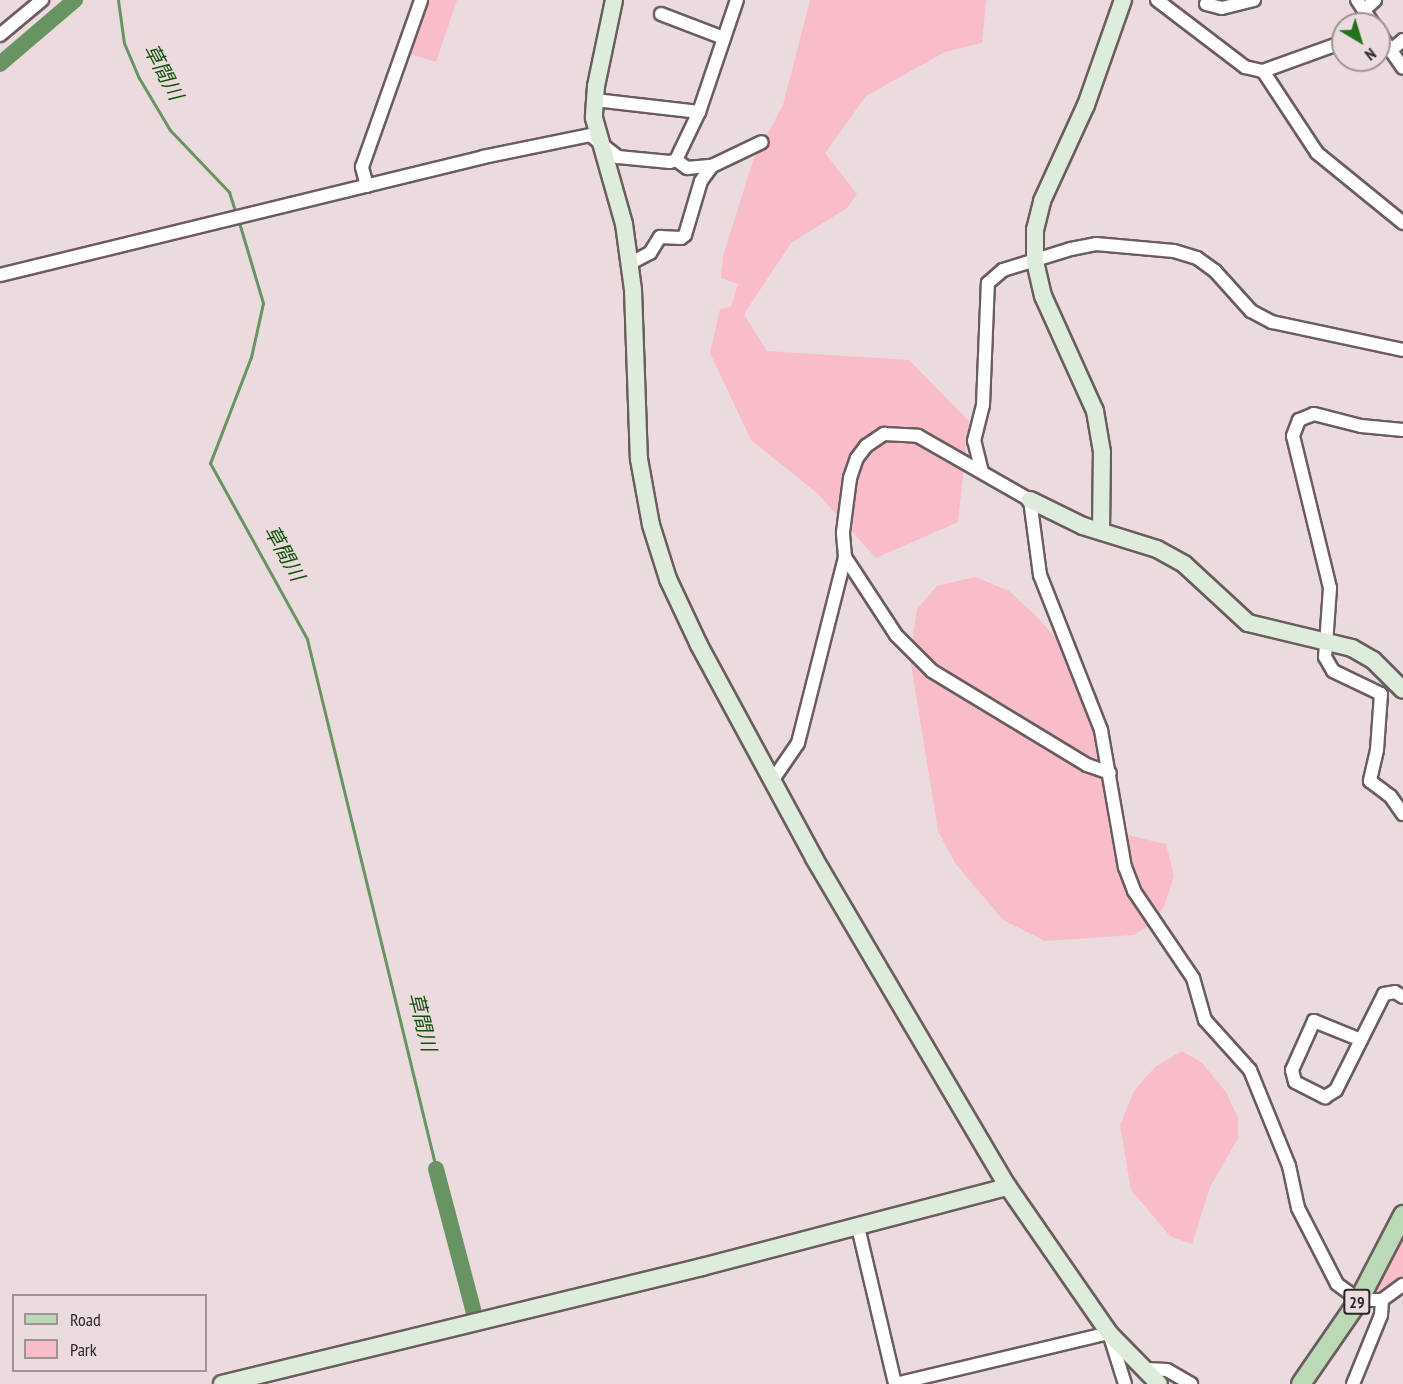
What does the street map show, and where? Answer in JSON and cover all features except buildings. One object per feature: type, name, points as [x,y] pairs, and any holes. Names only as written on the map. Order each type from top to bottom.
[{"type":"main road","name":"29","points":[[1301,1384],[1359,1300],[1403,1215]]},
{"type":"street","points":[[0,35],[42,0]]},
{"type":"street","points":[[367,186],[362,167],[421,0]]},
{"type":"street","points":[[614,0],[595,100],[598,138],[624,224],[629,264],[635,413],[651,525],[682,612],[772,781],[1008,1187],[1109,1333],[1159,1384]]},
{"type":"street","points":[[676,160],[699,112],[737,0]]},
{"type":"street","points":[[1101,531],[1102,452],[1095,411],[1043,296],[1035,260],[1035,230],[1042,201],[1086,105],[1123,0]]},
{"type":"street","points":[[1156,0],[1245,67],[1263,71],[1331,46]]},
{"type":"street","points":[[1206,4],[1222,8],[1254,0]]},
{"type":"street","points":[[1360,5],[1375,0]]},
{"type":"street","points":[[661,14],[724,38]]},
{"type":"street","points":[[1391,50],[1403,40]]},
{"type":"street","points":[[1391,52],[1403,68]]},
{"type":"street","points":[[1263,71],[1317,153],[1403,223]]},
{"type":"street","points":[[595,100],[699,112]]},
{"type":"street","points":[[0,275],[483,157],[590,135],[598,138],[618,157],[662,163],[676,160],[687,168],[712,166],[762,142]]},
{"type":"street","points":[[629,264],[650,253],[660,237],[681,238],[685,235],[701,181],[712,166]]},
{"type":"street","points":[[982,472],[974,441],[983,405],[988,283],[1003,270],[1035,260],[1096,244],[1174,251],[1206,264],[1251,311],[1272,322],[1403,350]]},
{"type":"street","points":[[1403,429],[1361,426],[1323,414],[1304,417],[1295,424],[1300,468],[1330,588],[1325,657],[1333,671],[1381,694],[1377,750],[1370,781],[1392,797],[1403,814]]},
{"type":"street","points":[[772,781],[798,743],[845,557],[843,532],[850,478],[857,458],[872,440],[885,434],[918,436],[1029,500],[1083,526],[1157,549],[1184,564],[1248,623],[1273,631],[1326,639],[1373,660],[1403,690]]},
{"type":"street","points":[[1029,500],[1040,575],[1091,702],[1110,773],[1125,867],[1134,891],[1193,978],[1205,1020],[1250,1070],[1288,1166],[1298,1208],[1336,1284],[1359,1300],[1382,1300],[1403,1285]]},
{"type":"street","points":[[845,557],[896,635],[932,670],[1087,765],[1110,773]]},
{"type":"street","points":[[1361,1040],[1314,1021],[1292,1070],[1295,1082],[1325,1097],[1336,1090],[1361,1040],[1384,994],[1395,992],[1403,997]]},
{"type":"street","points":[[222,1384],[858,1227],[1008,1187]]},
{"type":"street","points":[[858,1227],[895,1384],[1109,1333]]},
{"type":"street","points":[[1353,1384],[1381,1315],[1382,1300]]},
{"type":"street","points":[[1109,1333],[1125,1384]]},
{"type":"street","points":[[1146,1369],[1167,1370],[1191,1384]]},
{"type":"green space","points":[[428,0],[457,0],[436,62],[410,54]]},
{"type":"green space","points":[[810,0],[986,0],[982,43],[945,52],[866,96],[825,153],[857,194],[847,208],[791,243],[744,314],[767,351],[909,360],[969,421],[958,522],[876,558],[818,494],[751,440],[710,353],[720,309],[731,307],[738,284],[721,278],[723,256],[753,161],[783,105]]},
{"type":"green space","points":[[975,577],[1009,591],[1037,617],[1072,656],[1098,695],[1109,831],[1166,844],[1174,876],[1164,907],[1151,924],[1134,935],[1045,941],[1003,920],[955,863],[938,831],[910,658],[917,609],[937,586]]},
{"type":"green space","points":[[1182,1051],[1202,1063],[1226,1092],[1238,1118],[1238,1138],[1210,1187],[1192,1244],[1170,1236],[1131,1190],[1120,1125],[1134,1091],[1156,1066]]},
{"type":"green space","points":[[1403,1232],[1403,1276],[1376,1293],[1373,1291]]},
{"type":"waterway","points":[[0,64],[75,0]]},
{"type":"waterway","name":"草間川","points":[[118,0],[124,43],[139,78],[170,130],[229,192],[236,213]]},
{"type":"waterway","name":"草間川","points":[[238,219],[263,303],[251,357],[210,463],[307,639],[435,1164]]},
{"type":"waterway","name":"草間川","points":[[436,1169],[475,1317]]}]
